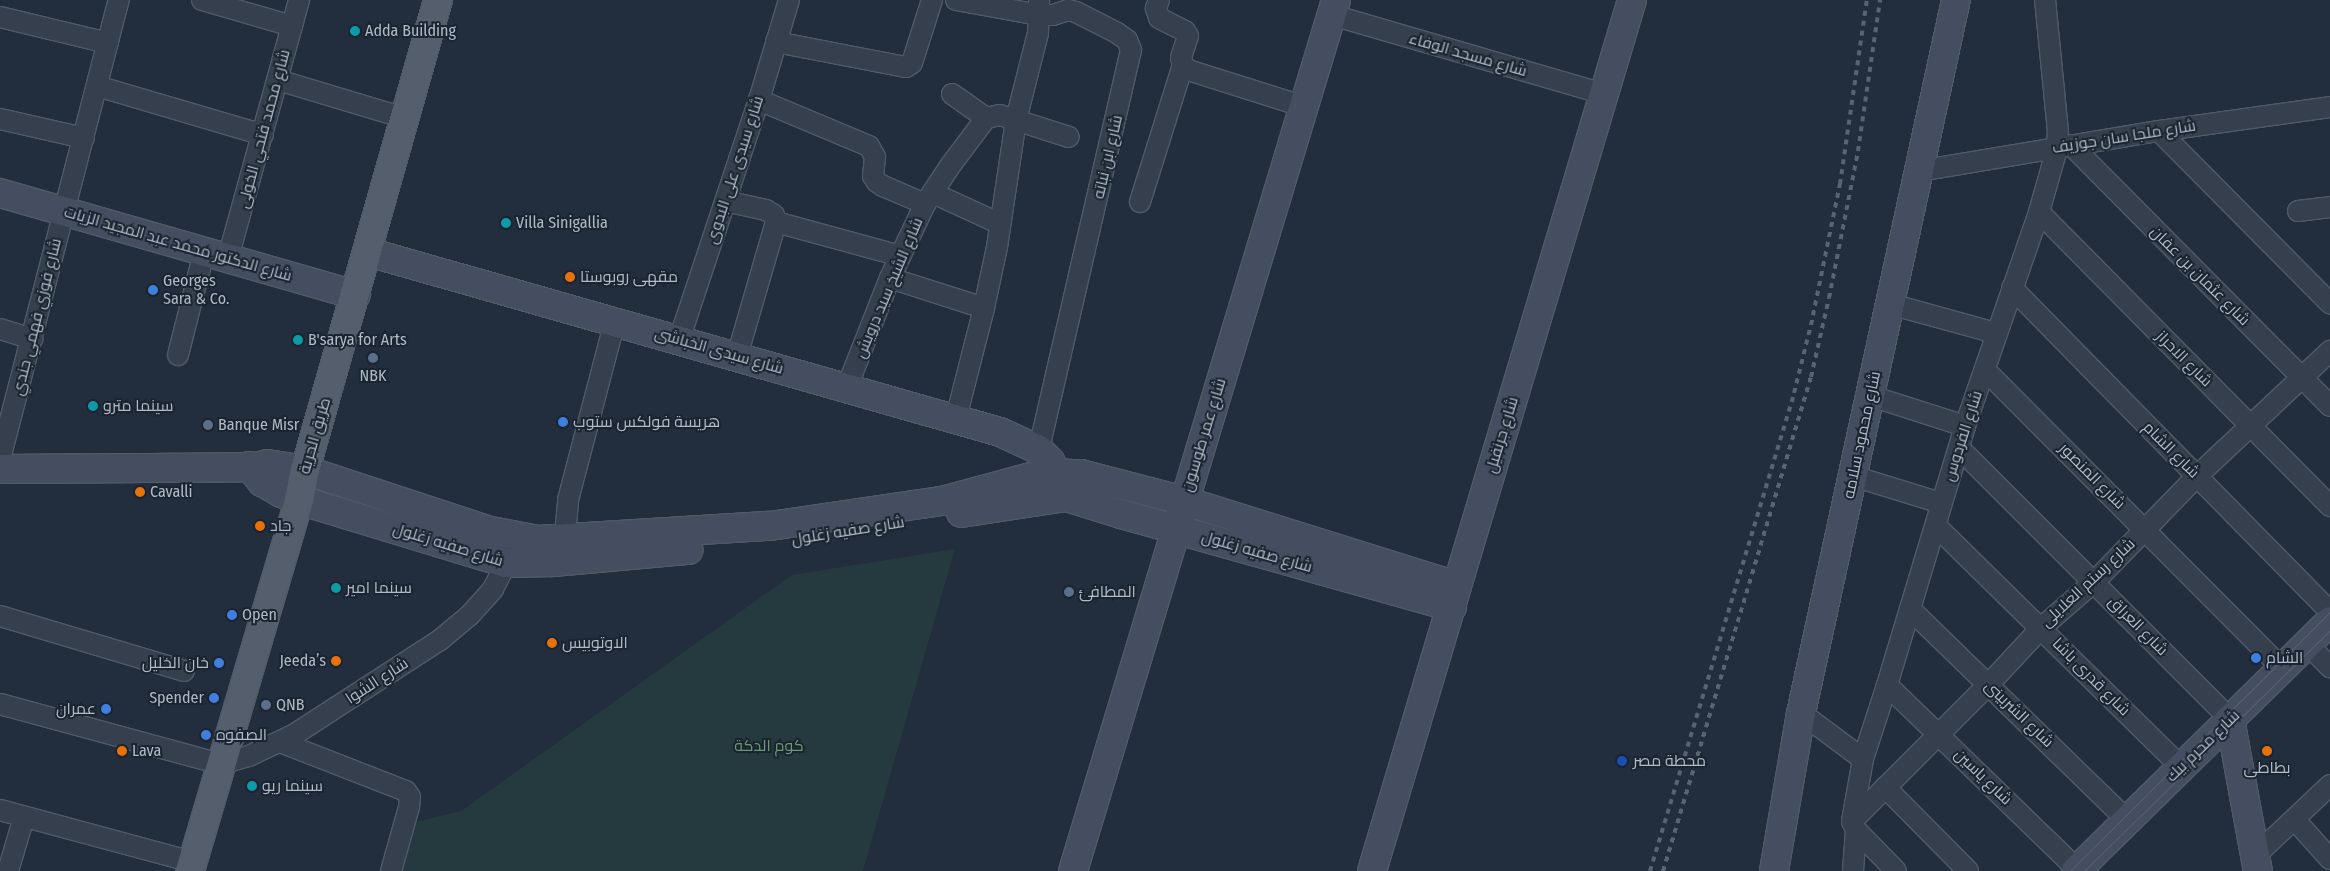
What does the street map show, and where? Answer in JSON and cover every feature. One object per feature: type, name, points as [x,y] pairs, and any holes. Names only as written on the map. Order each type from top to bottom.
[{"type":"main road","name":"طريق الحرية","points":[[191,867],[299,500],[305,470],[438,0]]},
{"type":"main road","name":"شارع جرنفيل","points":[[1372,871],[1632,0]]},
{"type":"main road","name":"شارع محمود سلامه","points":[[1774,871],[1801,713],[1956,0]]},
{"type":"main road","name":"شارع عمر طوسون","points":[[1073,871],[1302,106],[1334,8]]},
{"type":"main road","name":"شارع الدكتور محمد عبد المجيد الزيات","points":[[0,193],[356,294]]},
{"type":"main road","name":"شارع سيدى الخباشى","points":[[368,252],[1000,432],[1039,450],[1061,485]]},
{"type":"main road","name":"شارع صفيه زغلول","points":[[0,469],[248,466],[267,464],[305,470],[510,536],[574,548],[746,537],[942,501],[1025,477],[1061,485],[1176,529],[1454,597]]},
{"type":"main road","name":"شارع صفيه زغلول","points":[[248,466],[262,482],[281,493],[299,500],[506,563],[532,564],[574,548]]},
{"type":"main road","name":"شارع صفيه زغلول","points":[[1061,485],[1081,474],[1185,501],[1454,597]]},
{"type":"main road","name":"شارع محرم بيك","points":[[2077,870],[2330,621]]},
{"type":"main road","points":[[2230,719],[2257,863]]},
{"type":"street","points":[[202,0],[292,26]]},
{"type":"street","name":"شارع محمد فتحي الخولى","points":[[178,355],[263,135],[299,0]]},
{"type":"street","name":"شارع سيدى على البدوى","points":[[679,340],[759,100],[789,0]]},
{"type":"street","points":[[776,42],[906,67],[912,63],[932,0]]},
{"type":"street","name":"شارع ابن نباته","points":[[956,0],[1039,8],[1053,15],[1068,5],[1076,12],[1117,32],[1127,40],[1131,50],[1039,450]]},
{"type":"street","points":[[1159,0],[1156,8],[1159,18],[1185,31],[1188,36],[1181,58],[1183,65],[1188,70],[1302,106]]},
{"type":"street","name":"شارع الفردوس","points":[[1853,871],[1854,825],[1863,759],[1936,526],[1941,503],[1960,449],[1965,426],[1996,333],[2064,147],[2058,132],[2045,0]]},
{"type":"street","name":"شارع فوزي فهمي جندي","points":[[0,459],[84,138],[117,1]]},
{"type":"street","points":[[956,418],[984,308],[1000,224],[1016,120],[1038,33],[1039,8]]},
{"type":"street","name":"شارع مسجد الوفاء","points":[[1334,8],[1604,94]]},
{"type":"street","points":[[0,17],[108,43]]},
{"type":"street","points":[[1140,202],[1183,65]]},
{"type":"street","points":[[278,80],[405,118]]},
{"type":"street","points":[[97,86],[263,135]]},
{"type":"street","points":[[952,94],[986,118],[1000,116],[1069,137]]},
{"type":"street","points":[[759,100],[869,146],[875,157],[872,176],[876,182],[883,186],[929,198],[1000,224]]},
{"type":"street","name":"شارع ملجا سان جوزيف","points":[[1919,171],[2159,131],[2330,107]]},
{"type":"street","name":"شارع الشيخ سيد درويش","points":[[847,387],[890,278],[929,198],[986,118]]},
{"type":"street","points":[[0,119],[84,138]]},
{"type":"street","points":[[2159,131],[2330,303]]},
{"type":"street","name":"شارع عثمان بن عفان","points":[[2064,147],[2330,406]]},
{"type":"street","points":[[725,201],[766,210],[774,215],[776,222],[737,356]]},
{"type":"street","points":[[2298,211],[2330,206]]},
{"type":"street","name":"شارع الاحراز","points":[[2039,212],[2330,506]]},
{"type":"street","points":[[776,222],[900,256]]},
{"type":"street","points":[[890,278],[984,308]]},
{"type":"street","name":"شارع الشام","points":[[2012,288],[2330,612]]},
{"type":"street","points":[[1890,304],[1996,333]]},
{"type":"street","points":[[574,548],[566,525],[568,500],[615,321]]},
{"type":"street","points":[[0,329],[32,340]]},
{"type":"street","name":"شارع رستم العلايلى","points":[[1854,825],[1886,787],[2041,628],[2094,582],[2198,476],[2330,351]]},
{"type":"street","name":"شارع المنصور","points":[[1985,370],[2282,668]]},
{"type":"street","points":[[1871,396],[1965,426]]},
{"type":"street","name":"شارع العراق","points":[[1960,449],[2230,719]]},
{"type":"street","points":[[1853,476],[1941,503]]},
{"type":"street","name":"شارع قدرى باشا","points":[[1936,526],[2181,767]]},
{"type":"street","name":"شارع الشوا","points":[[221,764],[249,756],[280,742],[440,640],[469,616],[493,589],[506,563],[510,536]]},
{"type":"street","name":"شارع الشربينى","points":[[1910,609],[2127,820]]},
{"type":"street","points":[[0,616],[184,671]]},
{"type":"street","points":[[2307,644],[2330,667]]},
{"type":"street","name":"شارع ياسين","points":[[1887,685],[2077,870]]},
{"type":"street","points":[[0,704],[221,764]]},
{"type":"street","points":[[1801,713],[1863,759]]},
{"type":"street","points":[[280,742],[406,791],[410,797],[410,807],[391,871]]},
{"type":"street","points":[[2257,863],[2295,820],[2330,785]]},
{"type":"street","points":[[1886,787],[1968,871]]},
{"type":"street","points":[[0,810],[191,867]]},
{"type":"street","points":[[8,871],[24,817]]},
{"type":"street","points":[[2295,820],[2330,859]]},
{"type":"street","points":[[1854,825],[1896,871]]},
{"type":"green space","name":"كوم الدكة","points":[[955,549],[863,871],[398,871],[411,823],[461,811],[792,575]]},
{"type":"tram line","points":[[2070,871],[2330,612]]},
{"type":"tram line","points":[[2084,871],[2330,630]]},
{"type":"railway","points":[[1650,871],[1794,393],[1811,325],[1840,184],[1867,0]]},
{"type":"railway","points":[[1663,871],[1811,377],[1829,298],[1858,151],[1880,0]]},
{"type":"place","name":"Adda Building","points":[[355,31]]},
{"type":"place","name":"Villa Sinigallia","points":[[506,223]]},
{"type":"place","name":"مقهى روبوستا","points":[[570,277]]},
{"type":"place","name":"Georges Sara & Co.","points":[[153,290]]},
{"type":"place","name":"B'sarya for Arts","points":[[298,340]]},
{"type":"place","name":"NBK","points":[[373,358]]},
{"type":"place","name":"سينما مترو","points":[[93,406]]},
{"type":"place","name":"هريسة فولكس ستوب","points":[[563,422]]},
{"type":"place","name":"Banque Misr","points":[[208,425]]},
{"type":"place","name":"Cavalli","points":[[140,492]]},
{"type":"place","name":"جاد","points":[[260,526]]},
{"type":"place","name":"سينما امير","points":[[336,588]]},
{"type":"place","name":"المطافئ","points":[[1069,592]]},
{"type":"place","name":"Open","points":[[232,615]]},
{"type":"place","name":"الاوتوبيس","points":[[552,643]]},
{"type":"place","name":"الشام","points":[[2256,658]]},
{"type":"place","name":"Jeeda’s","points":[[336,661]]},
{"type":"place","name":"خان الخليل","points":[[219,663]]},
{"type":"place","name":"Spender","points":[[214,698]]},
{"type":"place","name":"QNB","points":[[266,705]]},
{"type":"place","name":"عمران","points":[[106,709]]},
{"type":"place","name":"الصفوه","points":[[206,735]]},
{"type":"place","name":"Lava","points":[[122,751]]},
{"type":"place","name":"بطاطى","points":[[2267,751]]},
{"type":"place","name":"محطة مصر","points":[[1622,761]]},
{"type":"place","name":"سينما ريو","points":[[252,786]]}]
